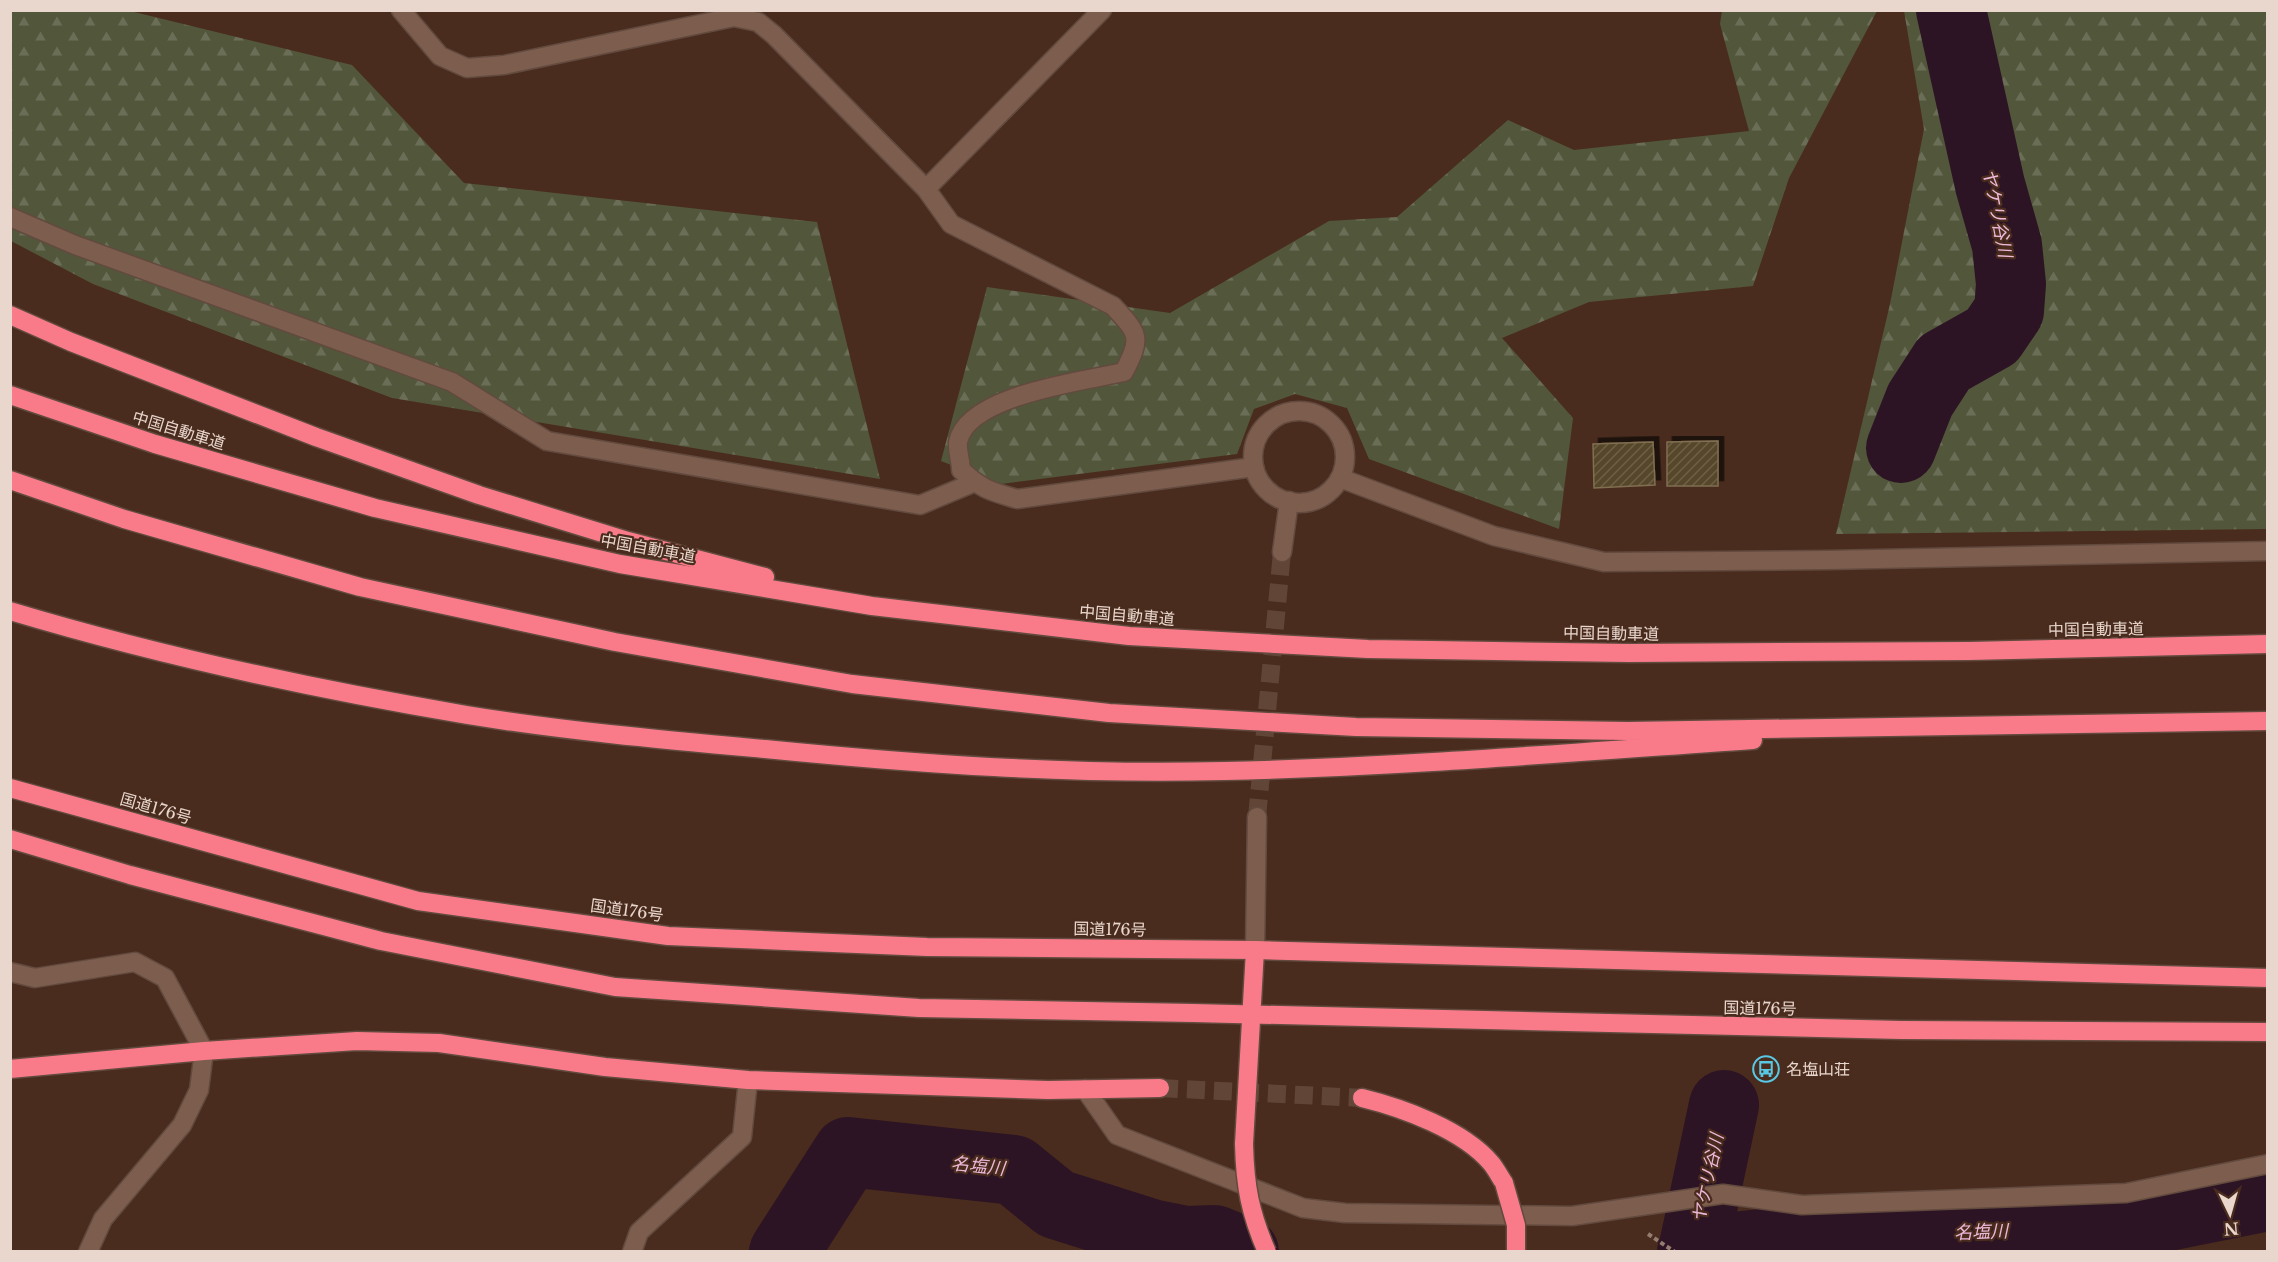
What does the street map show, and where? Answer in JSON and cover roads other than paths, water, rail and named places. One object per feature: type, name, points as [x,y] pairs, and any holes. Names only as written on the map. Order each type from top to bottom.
[{"type":"highway","points":[[10,315],[71,342],[316,437],[479,495],[628,541],[872,606]]},
{"type":"highway","name":"中国自動車道","points":[[10,395],[155,444],[375,508],[621,564],[872,606],[1129,636],[1368,649],[1640,653],[1969,651],[2268,644]]},
{"type":"highway","points":[[10,480],[124,519],[360,587],[615,642],[852,684],[1109,713],[1356,727],[1628,731],[2268,721]]},
{"type":"highway","points":[[10,611],[243,672],[469,715],[663,739],[874,760],[1053,769],[1221,771],[1395,764],[1970,726]]},
{"type":"highway","name":"国道176号","points":[[10,788],[418,901],[668,936],[927,947],[1255,950],[2268,978]]},
{"type":"highway","name":"国道176号","points":[[10,839],[130,875],[381,941],[615,987],[919,1008],[1901,1030],[2268,1032]]},
{"type":"highway","points":[[1255,950],[1244,1144],[1245,1182],[1252,1212],[1267,1251]]},
{"type":"highway","points":[[10,1069],[204,1051],[357,1041],[439,1043],[605,1067],[748,1080],[1085,1089],[1160,1088]]},
{"type":"highway","points":[[1362,1098],[1393,1105],[1448,1130],[1469,1143],[1491,1163],[1504,1183],[1516,1225],[1516,1251]]},
{"type":"street","points":[[401,10],[440,57],[467,68],[504,65],[734,17],[762,16],[774,35],[926,189],[951,224],[1113,306],[1134,328],[1136,350],[1124,372],[1007,399],[971,418],[958,442],[961,470],[984,489],[1017,499],[1254,467]]},
{"type":"street","points":[[926,189],[1102,10]]},
{"type":"street","points":[[10,217],[75,245],[452,382],[547,441],[920,505],[975,482]]},
{"type":"street","points":[[1293,410],[1309,411],[1323,416],[1335,426],[1343,440],[1346,454],[1344,470],[1327,495],[1313,501],[1298,503],[1269,493],[1259,481],[1254,467],[1253,452],[1257,437],[1266,424],[1278,415],[1293,410]]},
{"type":"street","points":[[1340,478],[1494,536],[1604,562],[1840,560],[2268,551]]},
{"type":"street","points":[[1282,552],[1289,501]]},
{"type":"street","points":[[1255,950],[1257,817]]},
{"type":"street","points":[[10,972],[35,978],[135,962],[165,978],[204,1051],[199,1090],[182,1125],[103,1219],[88,1251]]},
{"type":"street","points":[[632,1251],[639,1232],[742,1137],[748,1080]]},
{"type":"street","points":[[1085,1089],[1117,1135],[1303,1208],[1345,1213],[1572,1216],[1723,1194],[1802,1205],[2126,1193],[2268,1164]]},
{"type":"waterway","name":"ヤケリ谷川","points":[[1901,448],[1920,400],[1944,363],[1992,336],[2009,311],[2011,284],[2007,245],[1990,185],[1951,10]]},
{"type":"waterway","name":"ヤケリ谷川","points":[[1693,1251],[1724,1105]]},
{"type":"waterway","name":"名塩川","points":[[784,1252],[848,1152],[1014,1170],[1056,1204],[1151,1234],[1186,1241],[1215,1240],[1244,1252]]},
{"type":"waterway","name":"名塩川","points":[[1692,1252],[1794,1240],[2113,1227],[2268,1196]]},
{"type":"tunnel","points":[[1257,817],[1282,552]]},
{"type":"tunnel","points":[[1160,1088],[1362,1098]]},
{"type":"place","name":"名塩山荘","points":[[1766,1069]]}]
